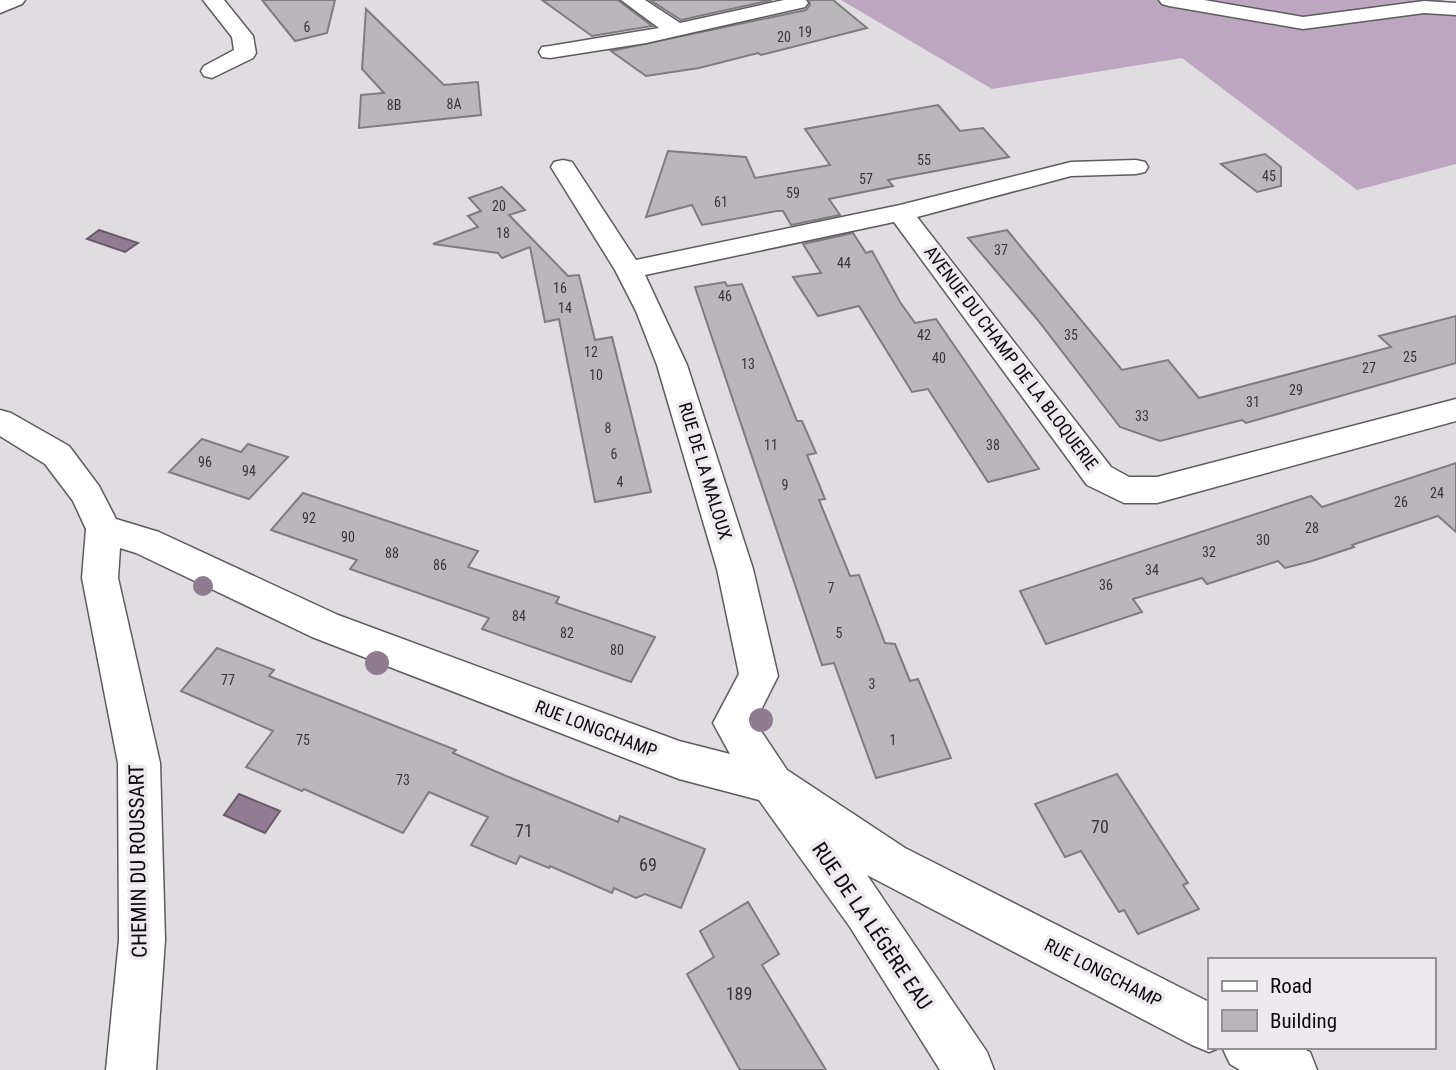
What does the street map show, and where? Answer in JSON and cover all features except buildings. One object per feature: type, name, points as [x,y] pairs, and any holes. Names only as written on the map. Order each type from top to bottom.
[{"type":"street","points":[[0,7],[15,0]]},
{"type":"street","points":[[212,71],[245,54],[242,36],[213,0]]},
{"type":"street","points":[[631,0],[676,30]]},
{"type":"street","points":[[1169,0],[1303,23],[1424,7],[1456,9]]},
{"type":"street","points":[[550,52],[676,30],[798,3]]},
{"type":"street","name":"RUE DE LA MALOUX","points":[[563,167],[629,270],[650,311],[672,365],[735,569],[759,676],[733,723],[772,784]]},
{"type":"street","points":[[629,270],[901,212],[1070,169],[1136,167]]},
{"type":"street","name":"AVENUE DU CHAMP DE LA BLOQUERIE","points":[[901,212],[1100,476],[1124,490],[1157,490],[1456,410]]},
{"type":"street","points":[[0,421],[57,455],[87,495],[103,529]]},
{"type":"street","name":"RUE LONGCHAMP","points":[[103,529],[147,542],[325,626],[679,760],[772,784],[889,864],[1208,1027]]},
{"type":"street","name":"CHEMIN DU ROUSSART","points":[[103,529],[100,578],[139,763],[142,940],[131,1070]]},
{"type":"street","name":"RUE DE LA LÉGÈRE EAU","points":[[772,784],[866,911],[969,1070]]},
{"type":"street","points":[[1251,1049],[1292,1070]]},
{"type":"shaded area","points":[[841,0],[1443,0],[1456,8],[1456,164],[1357,190],[1182,58],[992,89]]},
{"type":"shaded area","points":[[99,230],[138,243],[125,252],[87,239]]},
{"type":"shaded area","points":[[239,794],[280,811],[265,833],[224,815]]}]
